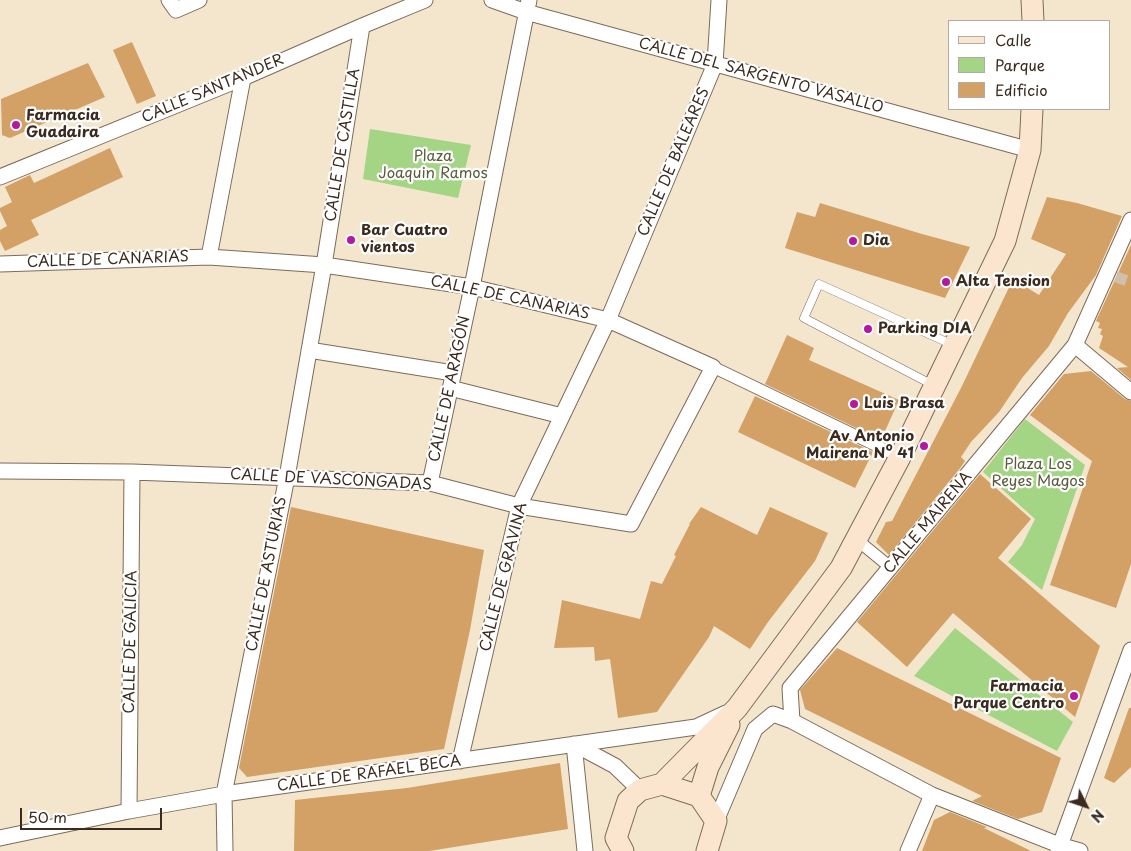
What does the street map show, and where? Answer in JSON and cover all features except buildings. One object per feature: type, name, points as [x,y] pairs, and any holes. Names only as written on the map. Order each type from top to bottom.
[{"type":"main road","points":[[1032,0],[1033,20]]},
{"type":"main road","points":[[623,851],[616,838],[628,801],[640,790],[662,784],[737,708],[841,568],[900,456],[1005,241],[1030,150],[1032,110]]},
{"type":"main road","points":[[699,796],[708,767],[737,708]]},
{"type":"main road","points":[[662,784],[699,796],[716,821],[708,851]]},
{"type":"street","points":[[169,0],[176,10],[199,0]]},
{"type":"street","name":"CALLE SANTANDER","points":[[0,177],[243,78],[425,0]]},
{"type":"street","name":"CALLE DEL SARGENTO VASALLO","points":[[492,0],[528,6],[715,64],[1030,150]]},
{"type":"street","name":"CALLE DE BALEARES","points":[[608,320],[715,64],[719,0]]},
{"type":"street","name":"CALLE DE ARAGÓN","points":[[430,483],[472,287],[528,6]]},
{"type":"street","name":"CALLE DE CASTILLA","points":[[324,265],[362,26]]},
{"type":"street","points":[[210,257],[243,78]]},
{"type":"street","name":"CALLE MAIRENA","points":[[792,721],[790,688],[1075,346],[1111,276],[1131,220]]},
{"type":"street","name":"CALLE DE CANARIAS","points":[[0,264],[210,257],[324,265],[472,287],[608,320],[713,367],[900,456]]},
{"type":"street","name":"CALLE DE ASTURIAS","points":[[225,851],[224,794],[287,477],[324,265]]},
{"type":"street","name":"CALLE DE GRAVINA","points":[[460,761],[519,506],[608,320]]},
{"type":"street","points":[[1075,346],[1131,392]]},
{"type":"street","points":[[309,350],[454,373]]},
{"type":"street","name":"CALLE DE VASCONGADAS","points":[[0,471],[132,472],[430,483],[519,506],[631,524],[713,367]]},
{"type":"street","points":[[450,388],[562,416]]},
{"type":"street","name":"CALLE DE GALICIA","points":[[129,811],[132,472]]},
{"type":"street","points":[[856,539],[890,567]]},
{"type":"street","points":[[1059,848],[1131,650]]},
{"type":"street","name":"CALLE DE RAFAEL BECA","points":[[0,838],[129,811],[224,794],[696,727],[737,708]]},
{"type":"street","points":[[716,821],[755,729],[773,714],[792,721],[932,795],[1059,848],[1080,851]]},
{"type":"street","points":[[574,744],[614,766],[640,790]]},
{"type":"street","points":[[574,744],[585,851]]},
{"type":"street","points":[[908,851],[932,795]]},
{"type":"lane","points":[[935,386],[804,318],[819,284],[954,346]]},
{"type":"green space","name":"Plaza Joaquin Ramos","points":[[370,129],[471,145],[458,198],[363,179]]},
{"type":"green space","name":"Plaza Los Reyes Magos","points":[[1025,419],[1085,465],[1042,590],[1008,562],[1022,545],[1035,519],[983,472]]},
{"type":"green space","points":[[955,628],[1073,722],[1057,751],[914,676]]},
{"type":"tunnel","points":[[1116,277],[1131,282]]},
{"type":"place","name":"Farmacia Guadaira","points":[[16,125]]},
{"type":"place","name":"Bar Cuatro vientos","points":[[351,240]]},
{"type":"place","name":"Dia","points":[[853,241]]},
{"type":"place","name":"Alta Tension","points":[[946,282]]},
{"type":"place","name":"Parking DIA","points":[[868,329]]},
{"type":"place","name":"Luis Brasa","points":[[854,404]]},
{"type":"place","name":"Av Antonio Mairena Nº 41","points":[[924,446]]},
{"type":"place","name":"Farmacia Parque Centro","points":[[1074,696]]}]
